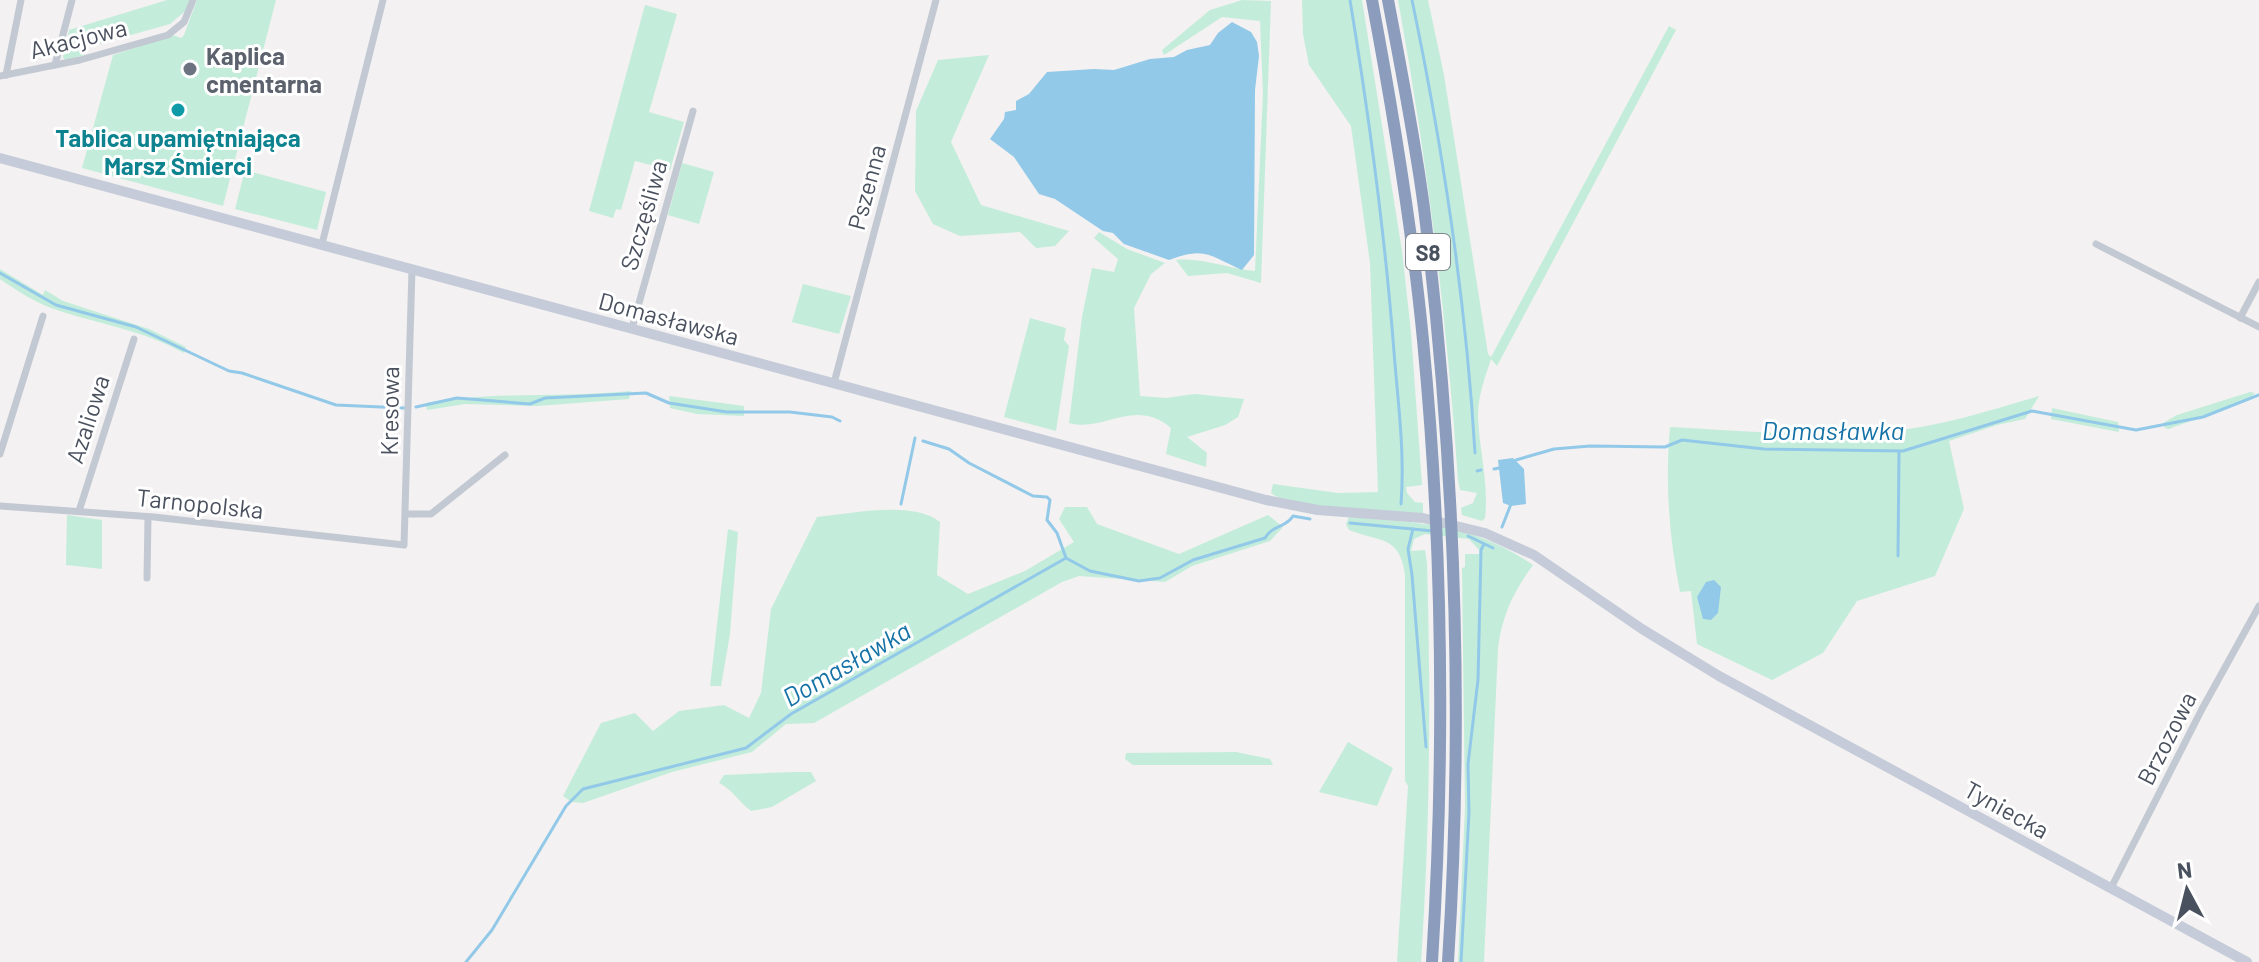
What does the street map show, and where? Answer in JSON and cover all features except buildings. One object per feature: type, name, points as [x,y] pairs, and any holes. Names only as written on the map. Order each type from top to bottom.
[{"type":"highway","name":"S8","points":[[1372,0],[1400,163],[1418,296],[1434,503],[1441,706],[1432,962]]},
{"type":"highway","name":"S8","points":[[1388,0],[1424,206],[1451,506],[1456,707],[1453,883],[1448,962]]},
{"type":"street","points":[[3,75],[21,0]]},
{"type":"street","points":[[55,65],[72,0]]},
{"type":"street","name":"Akacjowa","points":[[3,75],[55,65],[168,35],[184,22],[193,0]]},
{"type":"street","points":[[322,244],[383,0]]},
{"type":"street","name":"Pszenna","points":[[834,383],[936,0]]},
{"type":"street","name":"Szczęśliwa","points":[[632,328],[693,111]]},
{"type":"street","name":"Domasławska","points":[[0,158],[1266,500],[1329,511]]},
{"type":"street","points":[[2096,244],[2259,327]]},
{"type":"street","name":"Kresowa","points":[[396,545],[404,545],[406,514],[412,269]]},
{"type":"street","points":[[2239,317],[2259,282]]},
{"type":"street","points":[[0,454],[43,316]]},
{"type":"street","name":"Azaliowa","points":[[79,511],[134,339]]},
{"type":"street","points":[[406,514],[431,514],[505,455]]},
{"type":"street","name":"Tarnopolska","points":[[0,506],[148,517],[396,545]]},
{"type":"street","name":"Tyniecka","points":[[1329,511],[1423,518],[1463,526],[1511,543],[1546,563],[1642,629],[1748,691],[2247,962]]},
{"type":"street","points":[[147,578],[148,517]]},
{"type":"street","name":"Brzozowa","points":[[2111,888],[2202,709],[2259,606]]},
{"type":"green space","points":[[167,0],[191,0],[186,13],[170,24],[88,47],[85,55],[65,60],[63,57],[69,30]]},
{"type":"green space","points":[[197,0],[276,0],[223,206],[82,168],[113,55],[173,35],[181,38]]},
{"type":"green space","points":[[1242,0],[1271,1],[1261,283],[1227,273],[1188,276],[1176,260],[1196,260],[1255,271],[1263,93],[1260,21],[1222,17],[1164,55],[1162,50],[1210,10]]},
{"type":"green space","points":[[1302,0],[1362,0],[1402,251],[1411,332],[1422,485],[1406,487],[1415,502],[1423,503],[1423,514],[1320,507],[1282,499],[1271,493],[1273,484],[1338,493],[1378,492],[1370,263],[1351,126],[1309,65],[1303,34]]},
{"type":"green space","points":[[1398,0],[1428,0],[1444,75],[1488,354],[1491,357],[1669,26],[1676,30],[1497,366],[1491,359],[1478,408],[1486,492],[1485,518],[1482,521],[1462,515],[1461,508],[1473,503],[1477,493],[1460,490],[1458,480],[1435,239]]},
{"type":"green space","points":[[645,5],[677,14],[649,112],[684,122],[670,170],[635,161],[621,210],[616,209],[613,218],[589,211]]},
{"type":"green space","points":[[989,55],[951,142],[981,205],[1069,231],[1055,246],[1036,248],[1020,232],[960,236],[933,224],[915,191],[916,111],[938,60]]},
{"type":"green space","points":[[682,163],[714,172],[699,224],[668,215]]},
{"type":"green space","points":[[245,170],[326,192],[317,230],[235,209]]},
{"type":"green space","points":[[1099,232],[1127,249],[1165,263],[1151,274],[1134,308],[1140,396],[1166,398],[1195,394],[1244,399],[1238,417],[1225,425],[1187,437],[1207,453],[1206,467],[1166,454],[1171,428],[1157,419],[1132,415],[1094,424],[1069,423],[1082,317],[1092,268],[1114,272],[1118,259],[1094,238]]},
{"type":"green space","points":[[0,269],[43,295],[45,290],[63,301],[149,329],[186,347],[184,353],[136,333],[40,303],[0,279]]},
{"type":"green space","points":[[803,284],[851,296],[839,334],[792,322]]},
{"type":"green space","points":[[1030,318],[1066,328],[1064,340],[1069,346],[1056,431],[1004,417]]},
{"type":"green space","points":[[631,391],[629,399],[537,406],[465,404],[427,410],[426,403],[477,397]]},
{"type":"green space","points":[[2255,393],[2240,403],[2169,429],[2163,423],[2177,415]]},
{"type":"green space","points":[[669,396],[744,406],[744,416],[697,414],[670,408]]},
{"type":"green space","points":[[2039,396],[2025,419],[1949,441],[1964,509],[1935,576],[1857,601],[1823,653],[1772,680],[1697,644],[1691,591],[1680,592],[1673,551],[1668,489],[1670,427],[1808,434],[1890,431],[1946,422]]},
{"type":"green space","points":[[2052,408],[2118,422],[2119,432],[2051,419]]},
{"type":"green space","points":[[1065,507],[1087,507],[1097,524],[1179,554],[1268,515],[1283,527],[1270,541],[1192,566],[1165,582],[1079,576],[1062,582],[814,723],[786,724],[752,752],[672,772],[583,803],[572,802],[563,796],[601,723],[635,713],[653,731],[679,711],[724,705],[749,718],[761,693],[771,609],[817,517],[881,510],[928,515],[940,522],[937,575],[968,594],[1025,571],[1074,542],[1059,519]]},
{"type":"green space","points":[[67,515],[102,520],[102,569],[66,565]]},
{"type":"green space","points":[[1349,517],[1422,524],[1467,533],[1510,551],[1533,565],[1510,604],[1498,648],[1484,962],[1458,962],[1465,808],[1462,568],[1465,567],[1465,554],[1479,554],[1479,550],[1469,539],[1425,534],[1414,539],[1411,551],[1425,550],[1427,563],[1428,812],[1421,962],[1397,962],[1408,786],[1405,781],[1405,575],[1393,546],[1349,530],[1346,524]]},
{"type":"green space","points":[[728,529],[738,532],[730,634],[721,686],[710,686]]},
{"type":"green space","points":[[1348,742],[1393,768],[1377,806],[1319,792]]},
{"type":"green space","points":[[1236,752],[1270,759],[1273,765],[1133,765],[1125,759],[1126,753]]},
{"type":"green space","points":[[811,772],[816,781],[772,807],[751,811],[719,783],[724,775]]},
{"type":"water","points":[[1232,22],[1251,32],[1257,42],[1259,56],[1255,90],[1254,255],[1242,270],[1207,254],[1191,254],[1169,260],[1124,244],[1113,233],[1103,231],[1055,199],[1039,194],[1014,157],[990,139],[1004,119],[1005,112],[1016,110],[1016,101],[1029,94],[1047,72],[1114,70],[1150,59],[1174,57],[1187,50],[1210,45],[1218,33]]},
{"type":"water","points":[[1513,458],[1524,469],[1526,504],[1511,506],[1503,503],[1498,460]]},
{"type":"water","points":[[1714,580],[1721,587],[1718,613],[1711,620],[1703,619],[1697,597],[1706,582]]},
{"type":"waterway","points":[[1350,0],[1386,264],[1400,428],[1401,504]]},
{"type":"waterway","points":[[1412,0],[1452,225],[1466,339],[1475,453]]},
{"type":"waterway","points":[[0,273],[56,305],[136,327],[229,371],[336,405],[404,408]]},
{"type":"waterway","points":[[416,407],[457,398],[530,404],[545,398],[646,393],[669,403],[727,412],[790,412],[832,417],[840,421]]},
{"type":"waterway","name":"Domasławka","points":[[1516,460],[1554,449],[1665,447],[1682,440],[1764,449],[1903,451],[2032,411],[2136,430],[2203,417],[2259,395]]},
{"type":"waterway","points":[[901,504],[915,438]]},
{"type":"waterway","points":[[923,441],[949,449],[969,463],[1033,496],[1047,497],[1050,500],[1047,520],[1057,533],[1066,558]]},
{"type":"waterway","points":[[1898,556],[1899,451]]},
{"type":"waterway","points":[[1494,469],[1499,468]]},
{"type":"waterway","points":[[1477,471],[1481,470]]},
{"type":"waterway","name":"Domasławka","points":[[1502,527],[1511,504]]},
{"type":"waterway","name":"Domasławka","points":[[466,962],[492,930],[566,806],[583,789],[746,748],[791,714],[1066,558],[1090,571],[1139,581],[1160,578],[1193,560],[1265,538],[1293,516],[1310,519]]},
{"type":"waterway","name":"Domasławka","points":[[1350,523],[1433,531]]},
{"type":"waterway","points":[[1413,529],[1408,549],[1426,747]]},
{"type":"waterway","name":"Domasławka","points":[[1468,536],[1493,548]]},
{"type":"waterway","points":[[1461,962],[1469,813],[1468,764],[1478,680],[1481,550],[1484,544]]},
{"type":"place","name":"Kaplica cmentarna","points":[[190,69]]},
{"type":"place","name":"Tablica upamiętniająca Marsz Śmierci","points":[[178,110]]}]
